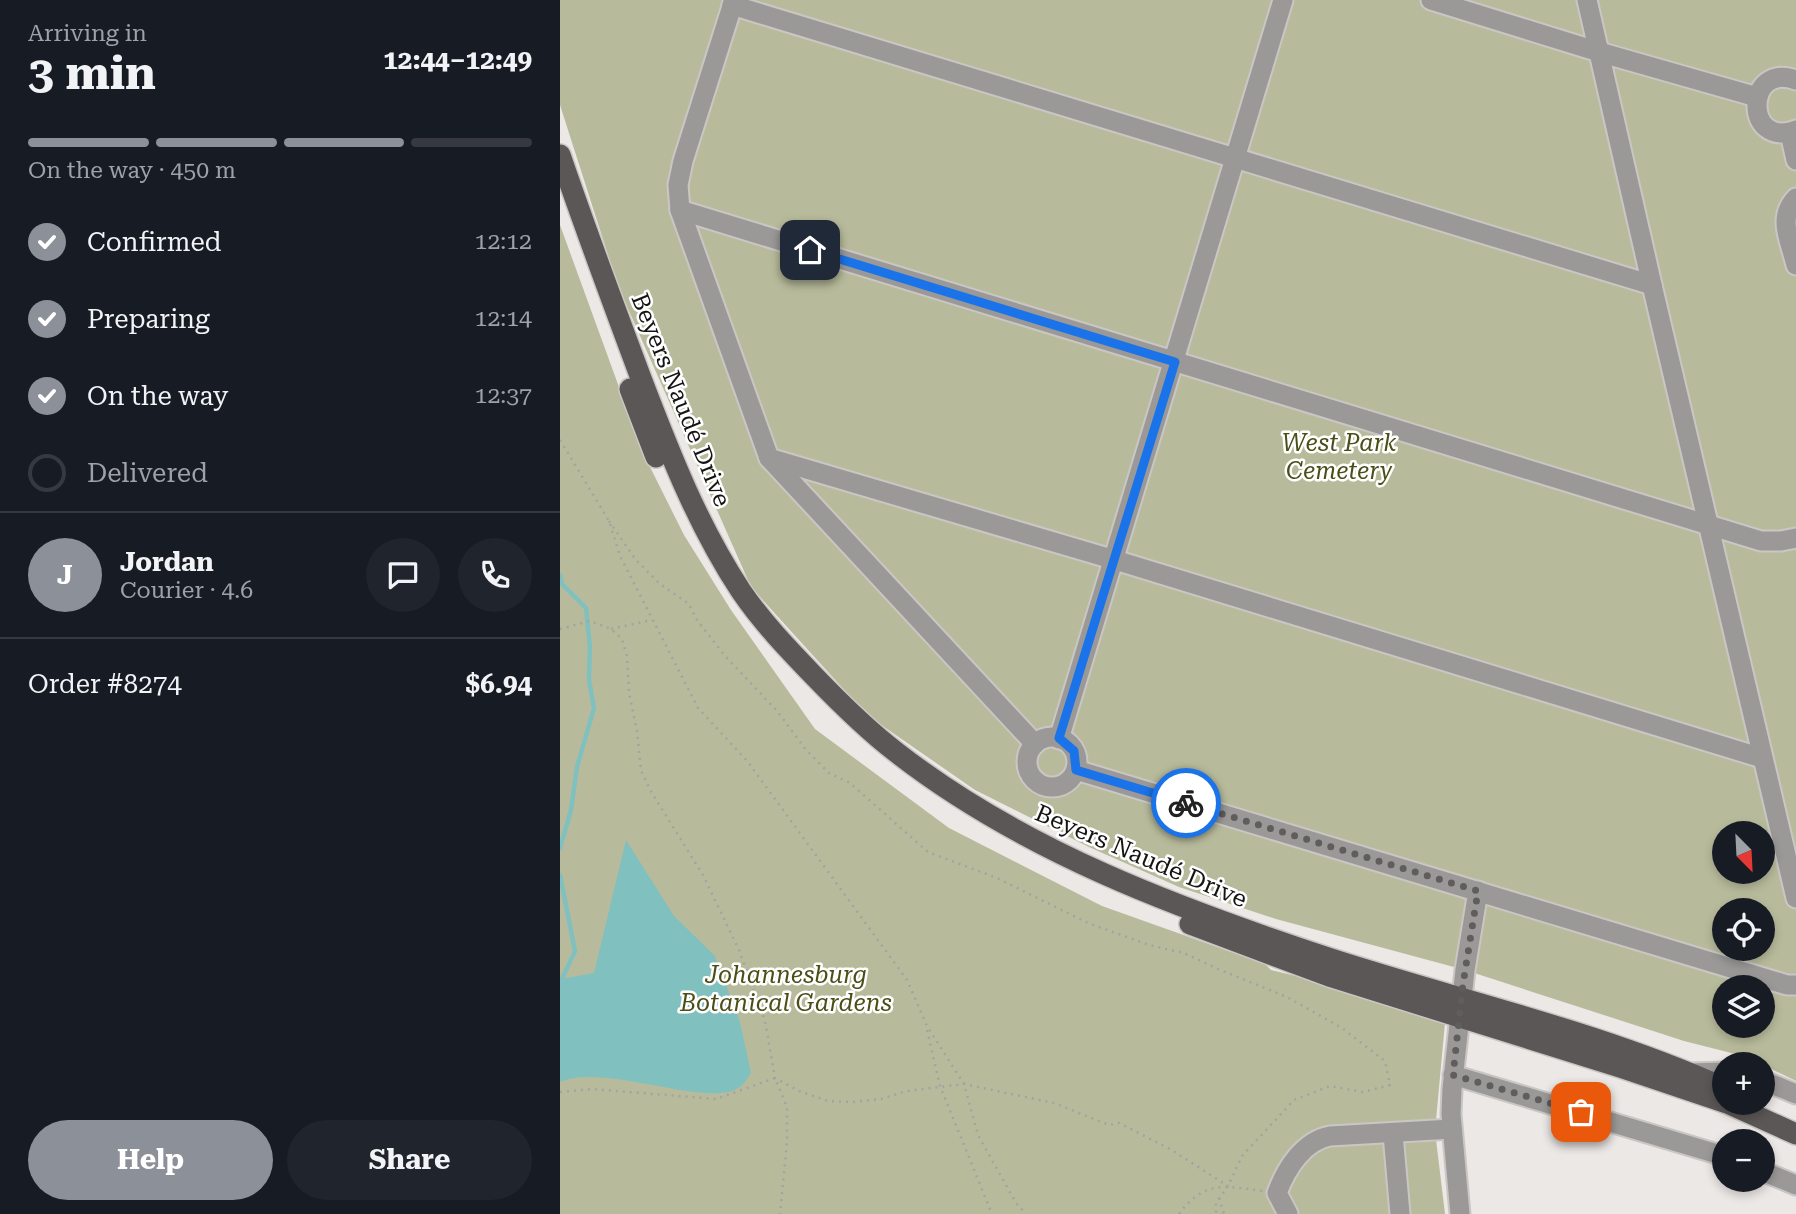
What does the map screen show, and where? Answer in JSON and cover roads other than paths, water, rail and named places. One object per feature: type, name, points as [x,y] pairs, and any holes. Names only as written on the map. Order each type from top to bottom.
[{"type":"main road","name":"Beyers Naudé Drive","points":[[560,155],[649,399],[683,485],[699,517],[731,574],[757,612],[786,648],[858,721],[920,771],[1009,827],[1066,857],[1162,898],[1620,1067],[1712,1098]]},
{"type":"main road","name":"Beyers Naudé Drive","points":[[560,196],[665,479],[690,531],[721,584],[763,641],[849,730],[906,775],[972,820],[1069,872],[1241,945],[1461,1008],[1648,1057],[1712,1083]]},
{"type":"main road","points":[[1775,1111],[1796,1120]]},
{"type":"main road","name":"Beyers Naudé Drive","points":[[1753,1115],[1796,1134]]},
{"type":"street","points":[[1059,738],[1283,0]]},
{"type":"street","points":[[1431,0],[1757,97]]},
{"type":"street","points":[[1587,0],[1796,898]]},
{"type":"street","points":[[1035,744],[769,458],[680,210],[678,186],[683,161],[733,2],[1234,159],[1652,285]]},
{"type":"street","points":[[1796,80],[1785,77],[1771,80],[1760,90],[1756,111],[1763,124],[1776,132],[1793,132],[1796,160]]},
{"type":"street","points":[[1796,198],[1784,215],[1796,265]]},
{"type":"street","points":[[680,210],[1761,541],[1796,538]]},
{"type":"street","points":[[769,458],[1115,560],[1762,758]]},
{"type":"street","points":[[1046,738],[1059,738],[1074,751],[1076,770],[1069,780],[1057,787],[1038,783],[1030,774],[1027,761],[1035,744],[1046,738]]},
{"type":"street","points":[[1076,770],[1787,985],[1796,985]]},
{"type":"street","points":[[1461,1214],[1452,1129],[1453,1075],[1478,891]]},
{"type":"street","points":[[1691,1073],[1712,1072]]},
{"type":"street","points":[[1453,1075],[1712,1152]]},
{"type":"street","points":[[1775,1085],[1796,1094]]},
{"type":"street","points":[[1288,1214],[1277,1193],[1284,1175],[1300,1154],[1321,1138],[1452,1129]]},
{"type":"street","points":[[1393,1134],[1400,1214]]},
{"type":"street","points":[[1775,1176],[1796,1185]]},
{"type":"water","points":[[626,840],[674,916],[715,956],[740,1022],[751,1073],[741,1086],[726,1092],[706,1093],[604,1078],[580,1077],[560,1082],[560,979],[594,973]]},
{"type":"waterway","points":[[560,575],[562,584],[586,608],[590,647],[589,680],[594,708],[577,767],[571,810],[560,848]]},
{"type":"waterway","points":[[560,875],[575,951],[560,983]]},
{"type":"park label","name":"West Park Cemetery","points":[[1339,457]]},
{"type":"park label","name":"Johannesburg Botanical Gardens","points":[[786,989]]}]
